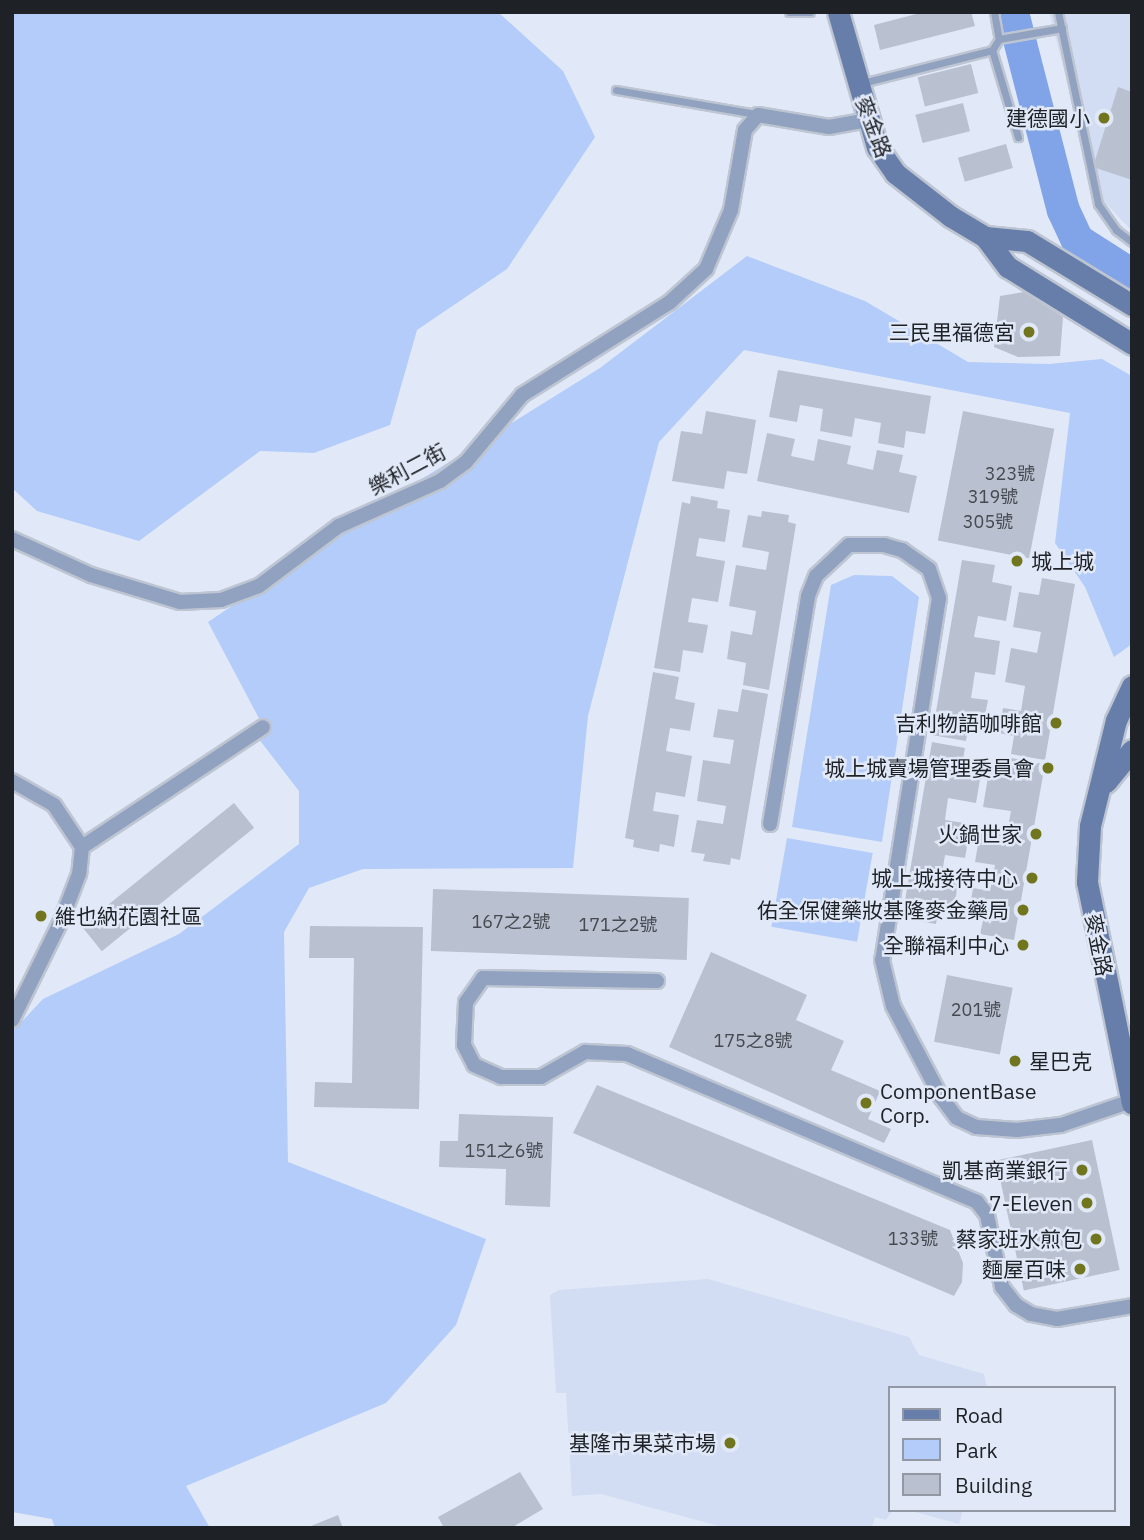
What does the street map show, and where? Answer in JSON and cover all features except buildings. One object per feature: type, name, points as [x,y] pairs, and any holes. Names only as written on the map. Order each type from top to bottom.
[{"type":"street","name":"麥金路","points":[[838,12],[867,120],[877,147],[895,173],[939,209],[985,237],[1008,267],[1132,344]]},
{"type":"street","points":[[758,115],[829,127],[867,120]]},
{"type":"street","name":"樂利二街","points":[[12,540],[91,575],[180,602],[220,600],[259,586],[339,526],[439,481],[466,462],[522,394],[670,302],[706,269],[731,210],[746,130],[758,115]]},
{"type":"street","name":"麥金路","points":[[985,237],[1027,241],[1132,305]]},
{"type":"street","points":[[770,824],[808,596],[816,576],[849,545],[902,550],[929,569],[939,598],[883,947],[893,1006],[941,1097],[957,1118],[976,1127],[1017,1130],[1061,1125],[1131,1102]]},
{"type":"street","name":"麥金路","points":[[1131,1102],[1087,882],[1090,826],[1102,787],[1116,720],[1132,686]]},
{"type":"street","points":[[82,847],[263,727]]},
{"type":"street","name":"麥金路","points":[[1102,787],[1132,750]]},
{"type":"street","points":[[12,781],[54,805],[82,847],[79,874],[61,921],[12,1020]]},
{"type":"street","points":[[657,981],[483,978],[466,1002],[464,1045],[474,1065],[501,1077],[541,1077],[585,1052],[627,1054],[977,1202],[987,1215],[1002,1287],[1016,1305],[1031,1314],[1057,1319],[1132,1306]]},
{"type":"lane","points":[[789,12],[810,12]]},
{"type":"lane","points":[[858,84],[992,50],[999,39],[994,12]]},
{"type":"lane","points":[[1058,12],[1098,204],[1116,230],[1132,242]]},
{"type":"lane","points":[[999,39],[1062,28]]},
{"type":"lane","points":[[992,50],[1018,137]]},
{"type":"lane","points":[[616,90],[758,115]]},
{"type":"shaded area","name":"建德國小","points":[[1049,12],[1132,12],[1132,231],[1096,193]]},
{"type":"shaded area","name":"基隆市果菜市場","points":[[708,1279],[909,1337],[919,1355],[984,1374],[987,1386],[888,1386],[888,1512],[892,1512],[886,1520],[875,1517],[872,1528],[726,1528],[601,1494],[572,1496],[566,1393],[556,1393],[550,1295],[559,1290]]},
{"type":"shaded area","points":[[915,1512],[962,1512],[959,1524]]},
{"type":"green space","points":[[12,12],[498,12],[563,71],[595,137],[507,269],[417,330],[390,425],[314,453],[260,451],[139,541],[37,511],[12,488]]},
{"type":"green space","points":[[747,256],[865,301],[968,362],[1049,364],[1102,359],[1132,376],[1132,644],[1114,657],[1085,587],[1055,543],[1070,413],[744,350],[659,442],[588,716],[573,868],[363,869],[309,888],[284,932],[288,1162],[486,1239],[456,1325],[386,1403],[186,1486],[210,1528],[55,1528],[52,1519],[12,1512],[12,1032],[43,999],[179,934],[299,844],[299,791],[258,738],[263,726],[208,622],[409,487],[600,368]]},
{"type":"green space","points":[[854,575],[892,576],[919,597],[882,842],[792,827],[831,585]]},
{"type":"green space","points":[[787,838],[873,853],[857,942],[771,927]]},
{"type":"waterway","points":[[1012,12],[1063,210],[1077,240],[1132,275]]},
{"type":"place","name":"建德國小","points":[[1104,118]]},
{"type":"place","name":"三民里福德宮","points":[[1029,332]]},
{"type":"place","name":"城上城","points":[[1017,561]]},
{"type":"place","name":"吉利物語咖啡館","points":[[1056,723]]},
{"type":"place","name":"城上城賣場管理委員會","points":[[1048,768]]},
{"type":"place","name":"火鍋世家","points":[[1036,834]]},
{"type":"place","name":"城上城接待中心","points":[[1032,878]]},
{"type":"place","name":"佑全保健藥妝基隆麥金藥局","points":[[1023,910]]},
{"type":"place","name":"維也納花園社區","points":[[41,916]]},
{"type":"place","name":"全聯福利中心","points":[[1023,945]]},
{"type":"place","name":"星巴克","points":[[1015,1061]]},
{"type":"place","name":"ComponentBase Corp.","points":[[866,1103]]},
{"type":"place","name":"凱基商業銀行","points":[[1082,1170]]},
{"type":"place","name":"7-Eleven","points":[[1087,1203]]},
{"type":"place","name":"蔡家班水煎包","points":[[1096,1239]]},
{"type":"place","name":"麵屋百味","points":[[1080,1269]]},
{"type":"place","name":"基隆市果菜市場","points":[[730,1443]]}]
